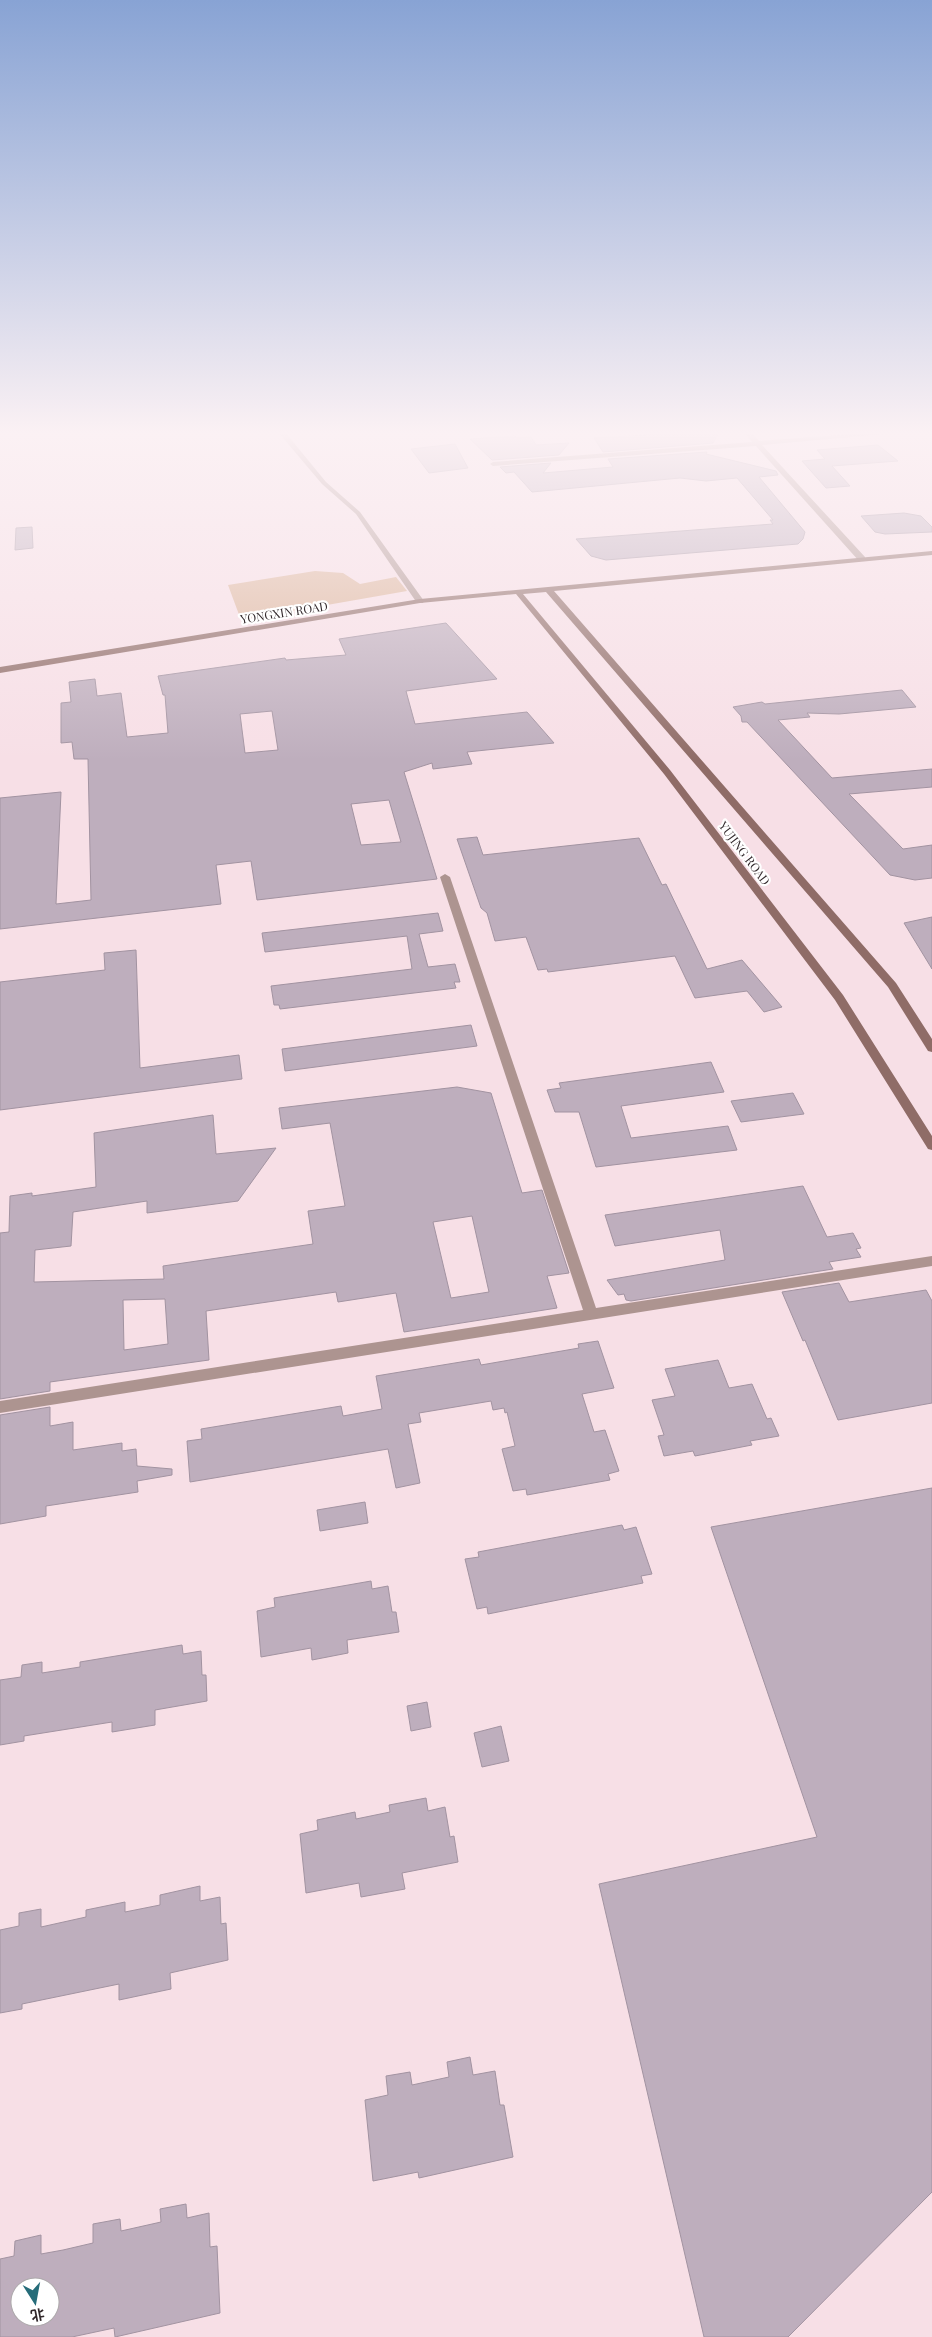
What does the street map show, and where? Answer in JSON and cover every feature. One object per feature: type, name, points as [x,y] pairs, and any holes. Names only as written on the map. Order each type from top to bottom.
[{"type":"street","points":[[378,541],[420,601]]},
{"type":"street","points":[[846,541],[862,559]]},
{"type":"street","name":"YONGXIN ROAD","points":[[0,677],[520,594],[547,588],[932,552]]},
{"type":"street","name":"YONGXIN ROAD","points":[[0,670],[420,601],[520,594],[554,596],[932,560]]},
{"type":"street","name":"YUJING ROAD","points":[[547,588],[892,985],[932,1048]]},
{"type":"street","name":"YUJING ROAD","points":[[520,594],[667,772],[839,998],[932,1146]]},
{"type":"street","points":[[445,877],[591,1314]]},
{"type":"street","points":[[0,1406],[932,1261]]},
{"type":"shaded area","points":[[315,571],[343,573],[360,584],[396,577],[407,591],[241,620],[228,585]]},
{"type":"building","points":[[15,541],[33,541],[33,548],[15,550]]},
{"type":"building","points":[[578,541],[801,541],[798,544],[606,560],[591,556]]},
{"type":"building","points":[[446,623],[497,679],[406,691],[415,724],[527,712],[554,743],[467,752],[472,764],[433,769],[432,763],[404,772],[437,879],[257,900],[251,861],[216,865],[221,904],[0,929],[0,798],[61,792],[56,904],[91,900],[88,759],[74,759],[72,742],[61,743],[61,703],[71,702],[69,682],[95,679],[97,696],[121,693],[127,737],[168,733],[165,695],[163,695],[158,676],[285,658],[286,660],[346,655],[339,639]],"holes":[[[272,711],[278,750],[245,753],[240,714]],[[389,800],[401,842],[361,845],[351,804]]]},
{"type":"building","points":[[902,690],[916,707],[839,714],[807,713],[810,717],[778,720],[832,778],[932,769],[932,787],[849,794],[903,849],[932,845],[932,878],[915,880],[890,875],[747,722],[742,722],[741,716],[733,707],[762,702],[765,704]]},
{"type":"building","points":[[477,837],[483,855],[639,838],[662,885],[666,884],[707,969],[742,960],[782,1007],[764,1012],[747,991],[695,998],[675,956],[548,972],[547,969],[538,970],[526,937],[495,941],[487,913],[481,908],[457,839]]},
{"type":"building","points":[[438,913],[443,931],[419,934],[428,967],[455,964],[460,982],[454,982],[456,988],[280,1009],[279,1005],[274,1005],[271,986],[412,969],[407,936],[265,952],[262,933]]},
{"type":"building","points":[[932,917],[932,969],[904,923]]},
{"type":"building","points":[[136,950],[140,1068],[239,1055],[242,1079],[0,1110],[0,982],[105,970],[104,953]]},
{"type":"building","points":[[471,1025],[477,1046],[285,1071],[282,1049]]},
{"type":"building","points":[[711,1062],[724,1092],[621,1106],[631,1138],[728,1126],[737,1150],[596,1167],[579,1112],[555,1112],[547,1090],[561,1088],[559,1083]]},
{"type":"building","points":[[457,1087],[491,1093],[522,1193],[542,1190],[569,1273],[547,1276],[557,1308],[404,1332],[396,1293],[338,1302],[336,1292],[206,1311],[209,1360],[50,1382],[50,1391],[0,1399],[0,1233],[9,1232],[10,1196],[32,1193],[32,1196],[96,1187],[94,1133],[213,1115],[216,1154],[276,1148],[238,1201],[147,1213],[147,1201],[73,1212],[71,1246],[35,1250],[34,1282],[164,1279],[163,1266],[313,1244],[308,1211],[345,1206],[330,1123],[282,1129],[279,1108]],"holes":[[[472,1216],[489,1292],[451,1298],[433,1222]],[[165,1299],[168,1344],[124,1350],[123,1300]]]},
{"type":"building","points":[[793,1093],[804,1114],[741,1122],[731,1101]]},
{"type":"building","points":[[803,1186],[827,1237],[853,1233],[861,1248],[856,1249],[861,1257],[829,1262],[833,1269],[631,1301],[626,1300],[624,1294],[618,1295],[607,1280],[725,1260],[720,1230],[615,1246],[605,1215]]},
{"type":"building","points":[[839,1283],[849,1302],[926,1290],[932,1301],[932,1403],[838,1420],[805,1340],[803,1341],[782,1292]]},
{"type":"building","points":[[598,1341],[614,1388],[582,1394],[594,1432],[605,1430],[619,1471],[608,1474],[610,1480],[527,1495],[526,1489],[513,1491],[502,1449],[515,1446],[507,1412],[505,1413],[504,1408],[493,1410],[491,1401],[419,1413],[421,1422],[408,1424],[420,1483],[396,1488],[388,1449],[190,1482],[187,1441],[202,1439],[201,1429],[341,1406],[343,1416],[382,1409],[376,1376],[479,1359],[481,1365],[579,1348],[578,1344]]},
{"type":"building","points":[[718,1360],[729,1388],[752,1384],[767,1419],[771,1418],[779,1436],[750,1441],[752,1445],[695,1456],[693,1451],[664,1456],[658,1436],[664,1435],[652,1400],[675,1396],[665,1369]]},
{"type":"building","points":[[50,1407],[50,1426],[73,1422],[73,1450],[122,1443],[122,1451],[136,1449],[137,1466],[172,1469],[172,1475],[137,1481],[138,1492],[46,1506],[46,1516],[0,1524],[0,1415]]},
{"type":"building","points":[[932,1488],[932,2192],[788,2337],[704,2337],[599,1884],[817,1837],[711,1527]]},
{"type":"building","points":[[365,1502],[368,1523],[320,1531],[317,1510]]},
{"type":"building","points":[[622,1525],[624,1530],[636,1527],[652,1574],[641,1576],[643,1583],[488,1614],[487,1607],[477,1609],[465,1559],[479,1557],[478,1552]]},
{"type":"building","points":[[371,1581],[372,1589],[388,1586],[392,1612],[396,1612],[399,1632],[347,1640],[348,1653],[312,1660],[311,1648],[261,1657],[257,1611],[275,1607],[274,1598]]},
{"type":"building","points":[[182,1645],[183,1654],[201,1651],[202,1675],[206,1675],[207,1701],[155,1710],[155,1725],[112,1732],[112,1722],[24,1736],[24,1741],[0,1745],[0,1680],[21,1677],[22,1665],[42,1662],[42,1673],[80,1667],[80,1662]]},
{"type":"building","points":[[427,1702],[431,1727],[411,1731],[407,1706]]},
{"type":"building","points":[[501,1726],[509,1761],[482,1767],[474,1733]]},
{"type":"building","points":[[426,1798],[428,1811],[445,1807],[450,1837],[454,1836],[458,1862],[402,1873],[405,1889],[361,1897],[359,1883],[306,1893],[300,1834],[318,1830],[317,1820],[355,1812],[356,1819],[390,1812],[389,1805]]},
{"type":"building","points":[[200,1886],[200,1901],[220,1897],[221,1924],[226,1923],[228,1960],[170,1973],[171,1989],[119,2000],[119,1984],[22,2004],[22,2009],[0,2013],[0,1930],[19,1926],[19,1913],[41,1909],[41,1927],[86,1917],[86,1910],[125,1902],[125,1912],[160,1905],[160,1895]]},
{"type":"building","points":[[470,2057],[473,2075],[495,2071],[500,2105],[504,2105],[513,2157],[419,2178],[418,2172],[373,2181],[365,2100],[388,2095],[386,2076],[410,2072],[412,2085],[449,2077],[447,2062]]},
{"type":"building","points":[[186,2204],[187,2218],[209,2213],[210,2247],[217,2246],[220,2313],[115,2337],[114,2328],[72,2337],[0,2337],[0,2259],[14,2256],[15,2241],[41,2235],[41,2254],[93,2243],[93,2224],[120,2219],[121,2231],[161,2222],[160,2209]]}]
